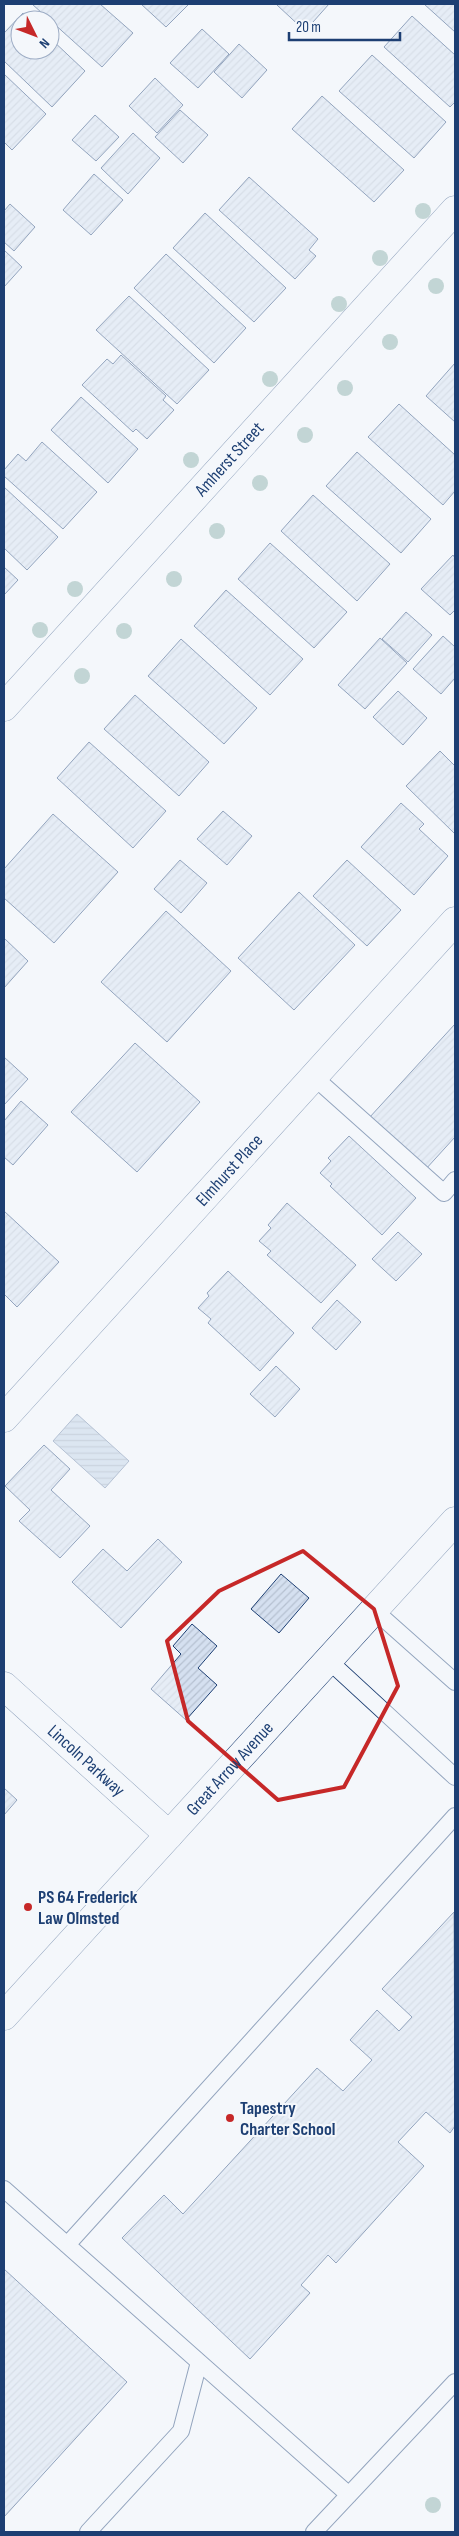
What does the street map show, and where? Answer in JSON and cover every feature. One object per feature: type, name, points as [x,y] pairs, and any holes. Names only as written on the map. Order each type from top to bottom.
[{"type":"street","name":"Amherst Street","points":[[4,707],[455,210]]},
{"type":"street","name":"Elmhurst Place","points":[[4,1418],[455,921]]},
{"type":"street","name":"Great Arrow Avenue","points":[[4,2016],[455,1521]]},
{"type":"street","name":"Lincoln Parkway","points":[[4,1686],[169,1835]]},
{"type":"lane","points":[[314,1077],[444,1192],[455,1180]]},
{"type":"lane","points":[[374,1610],[455,1682]]},
{"type":"lane","points":[[328,1660],[455,1777]]},
{"type":"lane","points":[[67,2245],[455,1816]]},
{"type":"lane","points":[[4,2189],[349,2495]]},
{"type":"lane","points":[[88,2532],[181,2431],[199,2362]]},
{"type":"lane","points":[[314,2532],[376,2469],[455,2382]]},
{"type":"highlighted area","points":[[303,1551],[374,1609],[398,1686],[344,1787],[278,1800],[188,1721],[167,1641],[219,1591]]},
{"type":"water","points":[[77,1414],[129,1461],[105,1488],[53,1441]]},
{"type":"building","points":[[32,4],[100,4],[133,33],[102,67],[60,29],[60,10],[39,10]]},
{"type":"building","points":[[141,4],[189,4],[166,27]]},
{"type":"building","points":[[278,4],[329,4],[305,31]]},
{"type":"building","points":[[424,4],[455,4],[455,32]]},
{"type":"building","points":[[412,16],[455,55],[455,102],[450,107],[384,47]]},
{"type":"building","points":[[10,27],[10,60],[60,60],[60,47],[85,71],[52,107],[4,61],[4,33]]},
{"type":"building","points":[[202,29],[229,54],[198,88],[170,63]]},
{"type":"building","points":[[239,44],[267,70],[242,98],[214,72]]},
{"type":"building","points":[[372,55],[446,122],[414,158],[339,91]]},
{"type":"building","points":[[4,74],[46,114],[12,150],[4,142]]},
{"type":"building","points":[[155,78],[183,105],[157,133],[129,106]]},
{"type":"building","points":[[322,96],[404,170],[374,202],[292,129]]},
{"type":"building","points":[[180,110],[208,135],[183,163],[155,137]]},
{"type":"building","points":[[95,115],[119,137],[96,161],[72,140]]},
{"type":"building","points":[[133,133],[160,158],[128,194],[101,168]]},
{"type":"building","points":[[94,174],[123,200],[91,235],[63,210]]},
{"type":"building","points":[[249,177],[318,239],[309,250],[316,256],[295,279],[219,210]]},
{"type":"building","points":[[10,204],[35,227],[14,251],[4,242],[4,211]]},
{"type":"building","points":[[205,213],[286,288],[254,322],[173,248]]},
{"type":"building","points":[[4,250],[22,267],[4,287]]},
{"type":"building","points":[[166,254],[246,328],[214,363],[134,288]]},
{"type":"building","points":[[129,296],[209,370],[177,404],[96,330]]},
{"type":"building","points":[[121,355],[166,396],[163,400],[174,410],[147,439],[136,429],[133,432],[82,385],[107,359],[113,364]]},
{"type":"building","points":[[455,363],[455,422],[426,396]]},
{"type":"building","points":[[81,397],[138,449],[108,483],[51,430]]},
{"type":"building","points":[[399,404],[455,455],[455,491],[443,505],[368,437]]},
{"type":"building","points":[[42,442],[97,492],[63,529],[4,476],[4,470],[18,454],[26,461]]},
{"type":"building","points":[[357,452],[431,519],[401,553],[326,486]]},
{"type":"building","points":[[4,487],[58,537],[27,570],[4,548]]},
{"type":"building","points":[[313,495],[390,564],[357,601],[281,531]]},
{"type":"building","points":[[270,543],[347,612],[314,648],[238,579]]},
{"type":"building","points":[[453,555],[455,558],[455,610],[450,615],[421,589]]},
{"type":"building","points":[[4,567],[18,580],[4,595]]},
{"type":"building","points":[[226,590],[303,659],[270,695],[194,626]]},
{"type":"building","points":[[406,612],[432,635],[408,662],[382,639]]},
{"type":"building","points":[[443,636],[455,647],[455,678],[441,694],[413,669]]},
{"type":"building","points":[[380,638],[407,663],[365,709],[338,685]]},
{"type":"building","points":[[181,639],[257,708],[224,744],[148,676]]},
{"type":"building","points":[[398,691],[427,718],[403,745],[373,717]]},
{"type":"building","points":[[135,695],[209,762],[179,796],[104,729]]},
{"type":"building","points":[[89,742],[166,811],[133,848],[57,778]]},
{"type":"building","points":[[440,751],[455,766],[455,834],[406,786]]},
{"type":"building","points":[[401,803],[424,824],[419,829],[448,856],[414,895],[361,847]]},
{"type":"building","points":[[223,811],[252,836],[227,865],[197,839]]},
{"type":"building","points":[[53,814],[118,872],[54,943],[4,898],[4,869]]},
{"type":"building","points":[[180,860],[207,883],[181,913],[154,889]]},
{"type":"building","points":[[347,860],[401,910],[367,946],[313,896]]},
{"type":"building","points":[[299,892],[355,945],[294,1010],[238,958]]},
{"type":"building","points":[[166,911],[231,971],[167,1042],[101,982]]},
{"type":"building","points":[[4,938],[28,961],[4,988]]},
{"type":"building","points":[[455,1024],[455,1137],[425,1170],[369,1118]]},
{"type":"building","points":[[135,1043],[200,1102],[137,1172],[71,1112]]},
{"type":"building","points":[[4,1057],[28,1079],[4,1105]]},
{"type":"building","points":[[21,1101],[48,1125],[13,1165],[4,1157],[4,1121]]},
{"type":"building","points":[[349,1136],[416,1198],[382,1235],[330,1186],[332,1184],[320,1173],[331,1161],[328,1158]]},
{"type":"building","points":[[287,1203],[356,1265],[321,1303],[267,1255],[271,1251],[259,1241],[271,1228],[268,1225]]},
{"type":"building","points":[[4,1211],[59,1262],[17,1307],[4,1294]]},
{"type":"building","points":[[398,1232],[422,1254],[396,1281],[372,1259]]},
{"type":"building","points":[[228,1271],[294,1333],[260,1371],[208,1323],[211,1319],[198,1308],[209,1296],[207,1293]]},
{"type":"building","points":[[337,1300],[361,1322],[336,1350],[312,1328]]},
{"type":"building","points":[[276,1366],[300,1389],[275,1417],[250,1394]]},
{"type":"building","points":[[44,1445],[70,1469],[51,1490],[90,1526],[60,1558],[19,1521],[30,1510],[5,1486]]},
{"type":"building","points":[[158,1539],[182,1562],[121,1628],[72,1582],[103,1549],[127,1571]]},
{"type":"building","points":[[281,1574],[309,1598],[279,1633],[251,1609]]},
{"type":"building","points":[[192,1624],[217,1646],[198,1668],[217,1685],[186,1720],[151,1689],[181,1654],[173,1646]]},
{"type":"building","points":[[4,1788],[17,1800],[4,1815]]},
{"type":"building","points":[[454,1912],[455,2126],[450,2133],[426,2112],[398,2142],[424,2166],[336,2263],[328,2255],[301,2285],[310,2293],[250,2359],[122,2238],[164,2195],[183,2214],[317,2068],[343,2091],[372,2060],[350,2040],[377,2010],[399,2031],[412,2017],[382,1989]]},
{"type":"building","points":[[4,2269],[127,2382],[4,2517]]},
{"type":"place","name":"PS 64 Frederick Law Olmsted","points":[[28,1907]]},
{"type":"place","name":"Tapestry Charter School","points":[[230,2118]]}]
